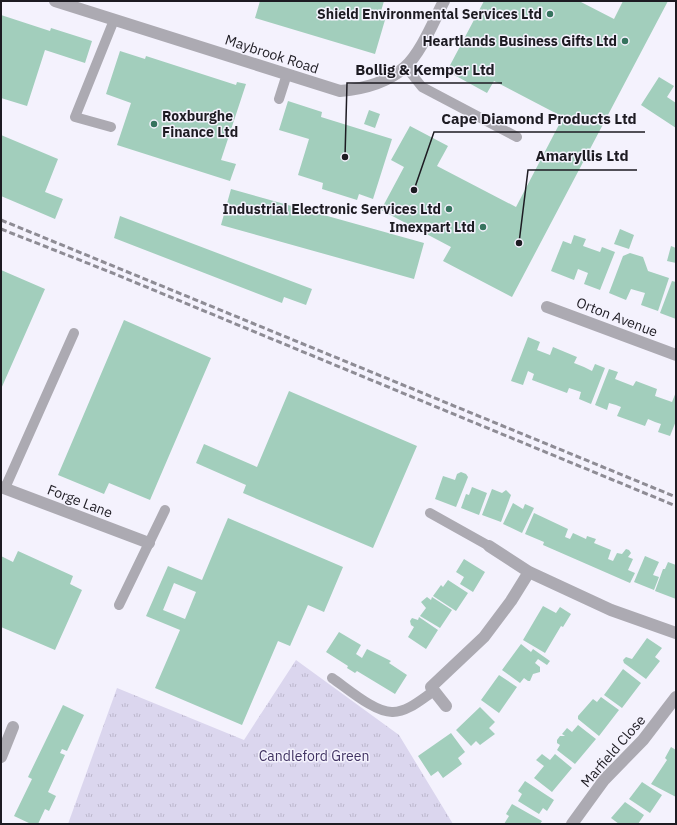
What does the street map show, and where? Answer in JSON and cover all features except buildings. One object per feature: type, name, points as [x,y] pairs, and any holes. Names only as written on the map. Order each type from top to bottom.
[{"type":"street","name":"Maybrook Road","points":[[55,1],[340,91],[362,89],[380,82],[406,67],[418,51],[444,1]]},
{"type":"street","name":"Orton Avenue","points":[[547,307],[676,355]]},
{"type":"street","name":"Forge Lane","points":[[3,488],[149,543]]},
{"type":"street","points":[[489,546],[529,572],[611,610],[676,633]]},
{"type":"street","points":[[446,706],[431,686],[484,637],[511,601],[529,572]]},
{"type":"street","name":"Marfield Close","points":[[572,824],[604,780],[643,740],[676,697]]},
{"type":"street","points":[[2,751],[13,727]]},
{"type":"lane","points":[[112,126],[75,117],[114,20]]},
{"type":"lane","points":[[406,67],[422,88],[517,137]]},
{"type":"lane","points":[[278,99],[287,74]]},
{"type":"lane","points":[[3,488],[74,333]]},
{"type":"lane","points":[[119,605],[165,510]]},
{"type":"lane","points":[[430,513],[489,546]]},
{"type":"lane","points":[[332,678],[380,711],[394,713],[410,707],[434,691]]},
{"type":"green space","name":"Candleford Green","points":[[296,660],[399,735],[453,824],[68,824],[117,688],[244,740]]},
{"type":"railway","points":[[1,220],[676,497]]},
{"type":"railway","points":[[1,229],[110,272],[676,506]]},
{"type":"place","name":"Shield Environmental Services Ltd","points":[[550,14]]},
{"type":"place","name":"Heartlands Business Gifts Ltd","points":[[625,41]]},
{"type":"place","name":"Roxburghe Finance Ltd","points":[[154,124]]},
{"type":"place","name":"Bollig & Kemper Ltd","points":[[345,157]]},
{"type":"place","name":"Cape Diamond Products Ltd","points":[[414,190]]},
{"type":"place","name":"Industrial Electronic Services Ltd","points":[[449,209]]},
{"type":"place","name":"Imexpart Ltd","points":[[483,227]]},
{"type":"place","name":"Amaryllis Ltd","points":[[519,243]]}]
